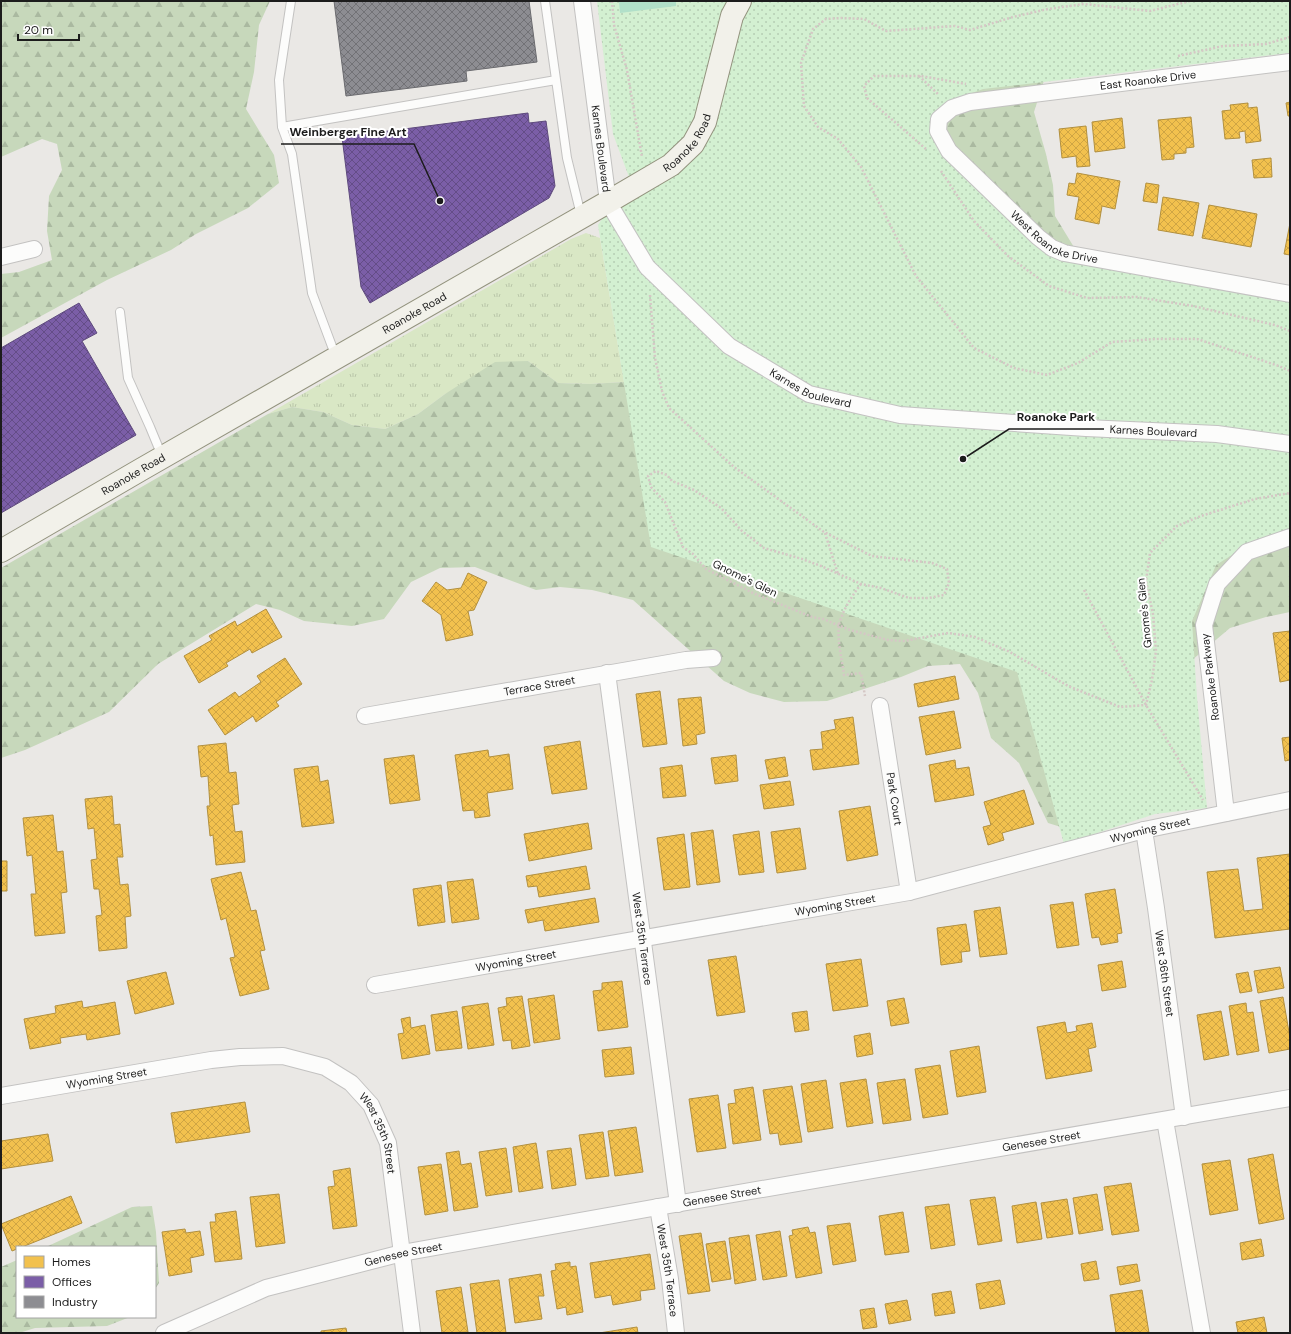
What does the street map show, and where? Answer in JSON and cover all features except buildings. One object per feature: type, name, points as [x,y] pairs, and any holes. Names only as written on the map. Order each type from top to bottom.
[{"type":"street","name":"Karnes Boulevard","points":[[582,1],[608,202],[647,267],[729,346],[809,394],[900,415],[1086,428],[1217,434],[1290,444]]},
{"type":"street","name":"Roanoke Road","points":[[1,551],[162,457],[582,218],[671,165],[693,144],[705,122],[732,16],[740,1]]},
{"type":"street","name":"East Roanoke Drive","points":[[1006,97],[1290,62]]},
{"type":"street","name":"West Roanoke Drive","points":[[1006,97],[970,102],[952,108],[939,119],[938,131],[949,151],[1038,237],[1052,248],[1064,253],[1290,294]]},
{"type":"street","points":[[1,257],[34,249]]},
{"type":"street","name":"Roanoke Parkway","points":[[1219,815],[1204,625],[1217,584],[1247,552],[1290,537]]},
{"type":"street","name":"Terrace Street","points":[[365,716],[607,673],[686,660],[713,658]]},
{"type":"street","name":"West 35th Terrace","points":[[607,673],[678,1204]]},
{"type":"street","name":"Park Court","points":[[873,704],[909,892]]},
{"type":"street","name":"Wyoming Street","points":[[375,985],[909,892],[1144,830],[1290,800]]},
{"type":"street","name":"West 36th Street","points":[[1144,830],[1184,1117]]},
{"type":"street","name":"West 35th Street","points":[[211,1060],[283,1056],[325,1067],[351,1083],[371,1105],[388,1143],[412,1333]]},
{"type":"street","name":"Wyoming Street","points":[[1,1096],[211,1060]]},
{"type":"street","name":"Genesee Street","points":[[164,1333],[266,1288],[402,1253],[658,1207],[1290,1098]]},
{"type":"street","points":[[1165,1120],[1202,1333]]},
{"type":"street","name":"West 35th Terrace","points":[[658,1207],[670,1279],[676,1333]]},
{"type":"lane","points":[[291,1],[279,80],[282,127],[292,154],[312,293],[336,358]]},
{"type":"lane","points":[[545,1],[567,158],[582,218]]},
{"type":"lane","points":[[282,127],[556,80]]},
{"type":"lane","points":[[120,312],[128,378],[150,426],[162,457]]},
{"type":"path","points":[[612,1],[614,25],[627,70],[642,159]]},
{"type":"path","points":[[1173,57],[1223,46],[1266,44],[1290,37]]},
{"type":"path","points":[[943,140],[927,150],[867,98],[864,86],[874,76],[919,76],[971,85]]},
{"type":"path","points":[[919,76],[952,108]]},
{"type":"path","name":"Gnome's Glen","points":[[647,267],[655,358],[662,391],[669,408],[734,467],[824,532],[872,556],[932,563],[947,569],[949,583],[944,595],[929,598],[909,598],[881,588],[861,584],[838,575],[821,566],[788,554],[764,548],[742,531],[721,508],[694,490],[672,481],[667,475],[656,471],[648,476],[651,487],[665,502],[683,547],[693,554],[706,569],[755,594],[812,617],[840,625],[850,630],[888,640],[904,641],[948,633],[975,637],[1010,652],[1068,686],[1120,707],[1146,705],[1152,680],[1156,651],[1153,614],[1146,581],[1150,553],[1177,526],[1201,516],[1255,499],[1290,493]]},
{"type":"path","points":[[824,532],[838,575]]},
{"type":"path","points":[[861,584],[850,599],[840,625],[840,641],[844,675],[861,673],[873,704]]},
{"type":"path","points":[[1084,590],[1146,705],[1219,815]]},
{"type":"green space","points":[[1,1],[270,1],[259,25],[254,72],[246,109],[274,155],[279,183],[248,208],[196,234],[171,250],[107,280],[1,338],[1,274],[19,272],[52,260],[47,231],[49,196],[62,170],[57,144],[42,139],[1,157]]},
{"type":"green space","points":[[597,1],[1290,1],[1290,53],[983,89],[953,100],[931,121],[1036,244],[1060,261],[1166,277],[1290,302],[1290,536],[1254,541],[1216,565],[1192,621],[1207,808],[1155,814],[1064,844],[1017,672],[651,547],[598,225],[629,177],[613,134]]},
{"type":"green space","points":[[619,1],[676,1],[676,6],[620,13]]},
{"type":"green space","points":[[1290,1],[1047,71],[1034,112],[1053,185],[1055,216],[1083,262],[1290,312],[1290,612],[1266,617],[1230,628],[1185,666],[1074,831],[1048,823],[1019,763],[991,738],[978,693],[960,664],[928,666],[901,677],[827,701],[784,702],[750,693],[724,681],[633,600],[592,590],[560,587],[536,590],[475,567],[440,568],[411,582],[384,619],[352,626],[304,621],[280,610],[256,604],[158,664],[109,712],[25,750],[1,758],[1,568],[268,414],[292,407],[323,412],[352,425],[385,429],[418,414],[445,394],[495,362],[528,361],[558,383],[590,384],[624,382],[716,153]]},
{"type":"green space","points":[[586,233],[600,238],[624,382],[590,384],[558,383],[528,361],[445,394],[418,414],[385,429],[352,425],[323,412],[292,407],[268,414],[571,239]]},
{"type":"green space","points":[[152,1206],[156,1232],[159,1283],[156,1288],[156,1246],[48,1246],[132,1207]]},
{"type":"green space","points":[[16,1260],[16,1318],[127,1318],[107,1326],[35,1328],[19,1333],[1,1333],[1,1267]]},
{"type":"place","name":"Weinberger Fine Art","points":[[440,201]]},
{"type":"place","name":"Roanoke Park","points":[[963,459]]}]
